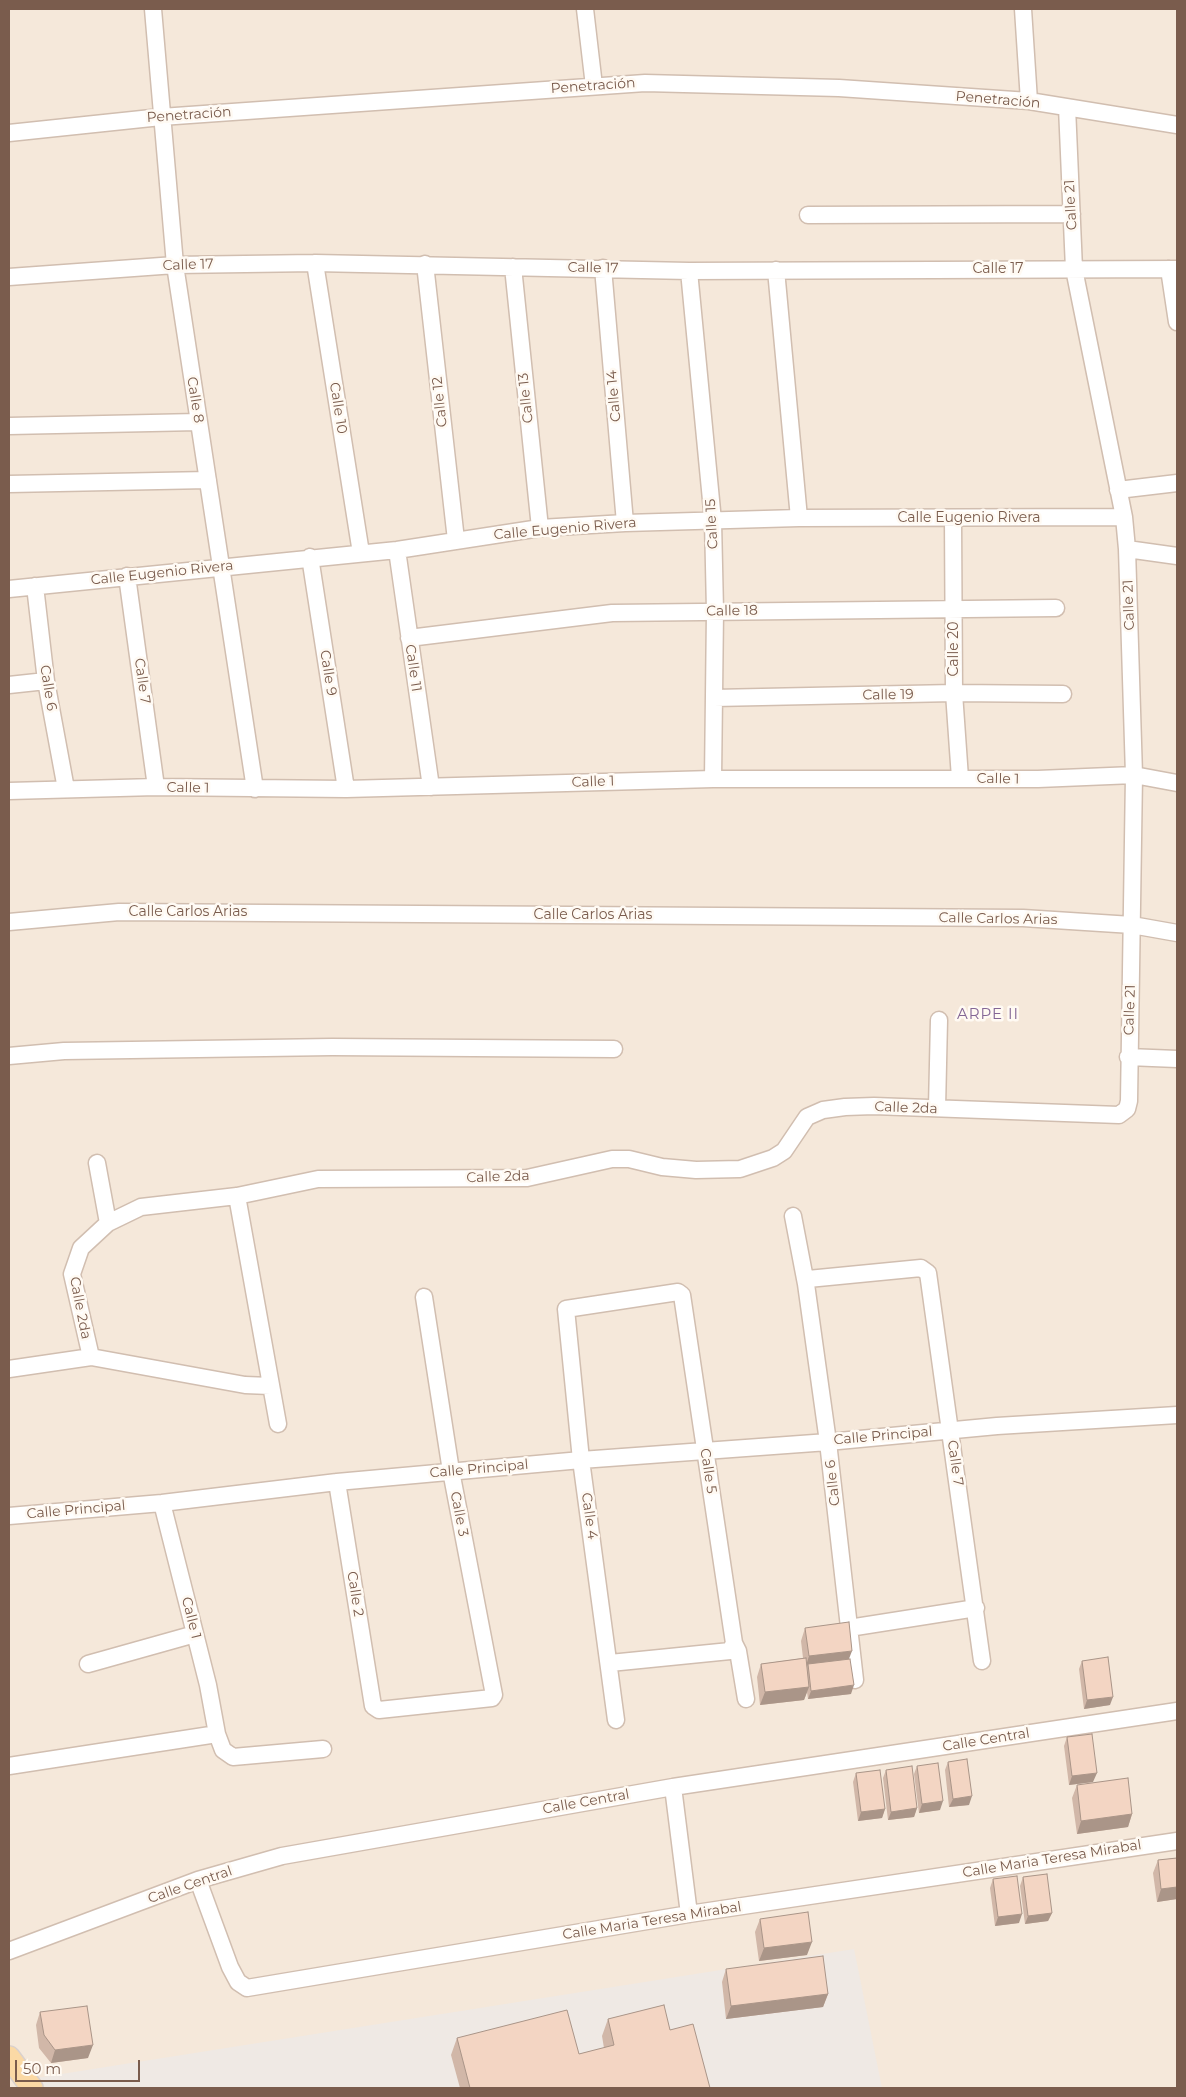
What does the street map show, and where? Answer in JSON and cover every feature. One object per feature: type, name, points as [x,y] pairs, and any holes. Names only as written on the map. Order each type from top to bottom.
[{"type":"main road","points":[[9,2057],[32,2088]]},
{"type":"street","name":"Calle 8","points":[[153,9],[175,265],[255,789]]},
{"type":"street","points":[[585,9],[594,86]]},
{"type":"street","points":[[1023,9],[1028,101]]},
{"type":"street","name":"Penetración","points":[[9,133],[161,117],[645,83],[839,88],[1028,101],[1177,125]]},
{"type":"street","name":"Calle 21","points":[[1067,107],[1074,269],[1124,517],[1127,549],[1134,775],[1128,1056],[1129,1101],[1127,1109]]},
{"type":"street","points":[[808,216],[1072,214]]},
{"type":"street","name":"Calle 17","points":[[9,277],[175,265],[315,263],[689,270],[1173,269]]},
{"type":"street","name":"Calle 10","points":[[315,263],[361,553]]},
{"type":"street","name":"Calle 12","points":[[425,264],[456,540]]},
{"type":"street","name":"Calle 13","points":[[513,267],[540,528]]},
{"type":"street","name":"Calle 14","points":[[603,268],[625,523]]},
{"type":"street","points":[[1173,269],[1177,322]]},
{"type":"street","name":"Calle 15","points":[[689,270],[713,521],[715,611],[713,779]]},
{"type":"street","points":[[776,270],[799,518]]},
{"type":"street","points":[[9,426],[198,422]]},
{"type":"street","points":[[9,484],[208,480]]},
{"type":"street","points":[[1118,490],[1177,483]]},
{"type":"street","name":"Calle Eugenio Rivera","points":[[9,589],[310,557],[397,550],[540,528],[625,523],[799,518],[1124,517]]},
{"type":"street","name":"Calle 20","points":[[952,519],[954,694],[960,778]]},
{"type":"street","points":[[1127,549],[1177,556]]},
{"type":"street","name":"Calle 11","points":[[397,550],[431,787]]},
{"type":"street","name":"Calle 9","points":[[310,557],[346,789]]},
{"type":"street","name":"Calle 7","points":[[127,576],[156,787]]},
{"type":"street","name":"Calle 6","points":[[35,586],[46,681],[66,789]]},
{"type":"street","name":"Calle 18","points":[[409,638],[612,613],[1056,608]]},
{"type":"street","points":[[9,685],[46,681]]},
{"type":"street","name":"Calle 19","points":[[714,698],[1063,694]]},
{"type":"street","name":"Calle 1","points":[[9,791],[156,787],[346,789],[713,779],[1038,779],[1134,775],[1177,782]]},
{"type":"street","name":"Calle Carlos Arias","points":[[9,922],[119,912],[1023,918],[1132,925],[1177,933]]},
{"type":"street","points":[[937,1108],[939,1020]]},
{"type":"street","points":[[9,1056],[64,1051],[332,1047],[614,1049]]},
{"type":"street","points":[[1128,1056],[1177,1059]]},
{"type":"street","name":"Calle 2da","points":[[9,1369],[91,1357],[72,1274],[81,1248],[108,1223],[141,1207],[237,1196],[318,1179],[526,1178],[612,1159],[629,1159],[662,1167],[696,1170],[740,1169],[773,1158],[784,1151],[807,1117],[823,1110],[874,1106],[1119,1115],[1127,1109]]},
{"type":"street","points":[[97,1163],[108,1223]]},
{"type":"street","points":[[237,1196],[278,1424]]},
{"type":"street","name":"Calle 6","points":[[793,1216],[807,1281],[828,1442],[855,1680]]},
{"type":"street","name":"Calle 7","points":[[807,1281],[922,1268],[928,1273],[982,1661]]},
{"type":"street","name":"Calle 4","points":[[616,1720],[610,1663],[581,1460],[566,1311],[567,1308],[678,1292]]},
{"type":"street","name":"Calle 5","points":[[678,1292],[682,1295],[732,1647],[738,1651],[746,1699]]},
{"type":"street","name":"Calle 3","points":[[373,1706],[380,1710],[490,1699],[494,1695],[451,1472],[424,1297]]},
{"type":"street","points":[[91,1357],[226,1382],[270,1386]]},
{"type":"street","name":"Calle Principal","points":[[9,1516],[162,1503],[337,1482],[581,1460],[828,1442],[950,1430],[1177,1415]]},
{"type":"street","name":"Calle 2","points":[[337,1482],[373,1706]]},
{"type":"street","name":"Calle 1","points":[[162,1503],[195,1634],[217,1734],[223,1750],[233,1757],[323,1749]]},
{"type":"street","points":[[849,1628],[976,1608]]},
{"type":"street","points":[[88,1664],[195,1634]]},
{"type":"street","points":[[610,1663],[732,1647]]},
{"type":"street","name":"Calle Central","points":[[9,1951],[198,1880],[282,1856],[673,1787],[1177,1711]]},
{"type":"street","points":[[9,1766],[217,1734]]},
{"type":"street","points":[[673,1787],[688,1914]]},
{"type":"street","name":"Calle Maria Teresa Mirabal","points":[[198,1880],[230,1967],[238,1982],[246,1988],[688,1914],[1177,1840]]},
{"type":"shaded area","points":[[9,9],[1177,9],[1177,2088],[9,2088]]},
{"type":"shaded area","points":[[854,1949],[882,2088],[47,2088],[36,2078]]},
{"type":"building","points":[[849,1622],[852,1651],[809,1656],[805,1628]]},
{"type":"building","points":[[1108,1657],[1113,1697],[1087,1700],[1082,1661]]},
{"type":"building","points":[[806,1658],[809,1687],[765,1692],[761,1664]]},
{"type":"building","points":[[850,1659],[854,1685],[811,1691],[808,1664]]},
{"type":"building","points":[[1092,1734],[1097,1773],[1072,1776],[1067,1737]]},
{"type":"building","points":[[967,1759],[972,1796],[953,1799],[948,1762]]},
{"type":"building","points":[[938,1763],[943,1801],[922,1804],[917,1766]]},
{"type":"building","points":[[912,1766],[917,1808],[891,1812],[886,1770]]},
{"type":"building","points":[[880,1770],[885,1809],[861,1812],[856,1773]]},
{"type":"building","points":[[1128,1778],[1132,1814],[1081,1821],[1077,1785]]},
{"type":"building","points":[[1177,1858],[1177,1887],[1161,1889],[1158,1860]]},
{"type":"building","points":[[1047,1874],[1052,1913],[1028,1916],[1023,1877]]},
{"type":"building","points":[[1017,1876],[1022,1914],[998,1917],[993,1879]]},
{"type":"building","points":[[808,1912],[812,1942],[764,1948],[760,1919]]},
{"type":"building","points":[[823,1956],[828,1994],[731,2006],[726,1969]]},
{"type":"building","points":[[664,2005],[670,2030],[693,2024],[710,2088],[470,2088],[457,2038],[567,2010],[579,2054],[614,2045],[608,2019]]},
{"type":"building","points":[[87,2006],[93,2045],[55,2050],[44,2035],[40,2012]]},
{"type":"district","name":"ARPE II","points":[[988,1015]]}]
